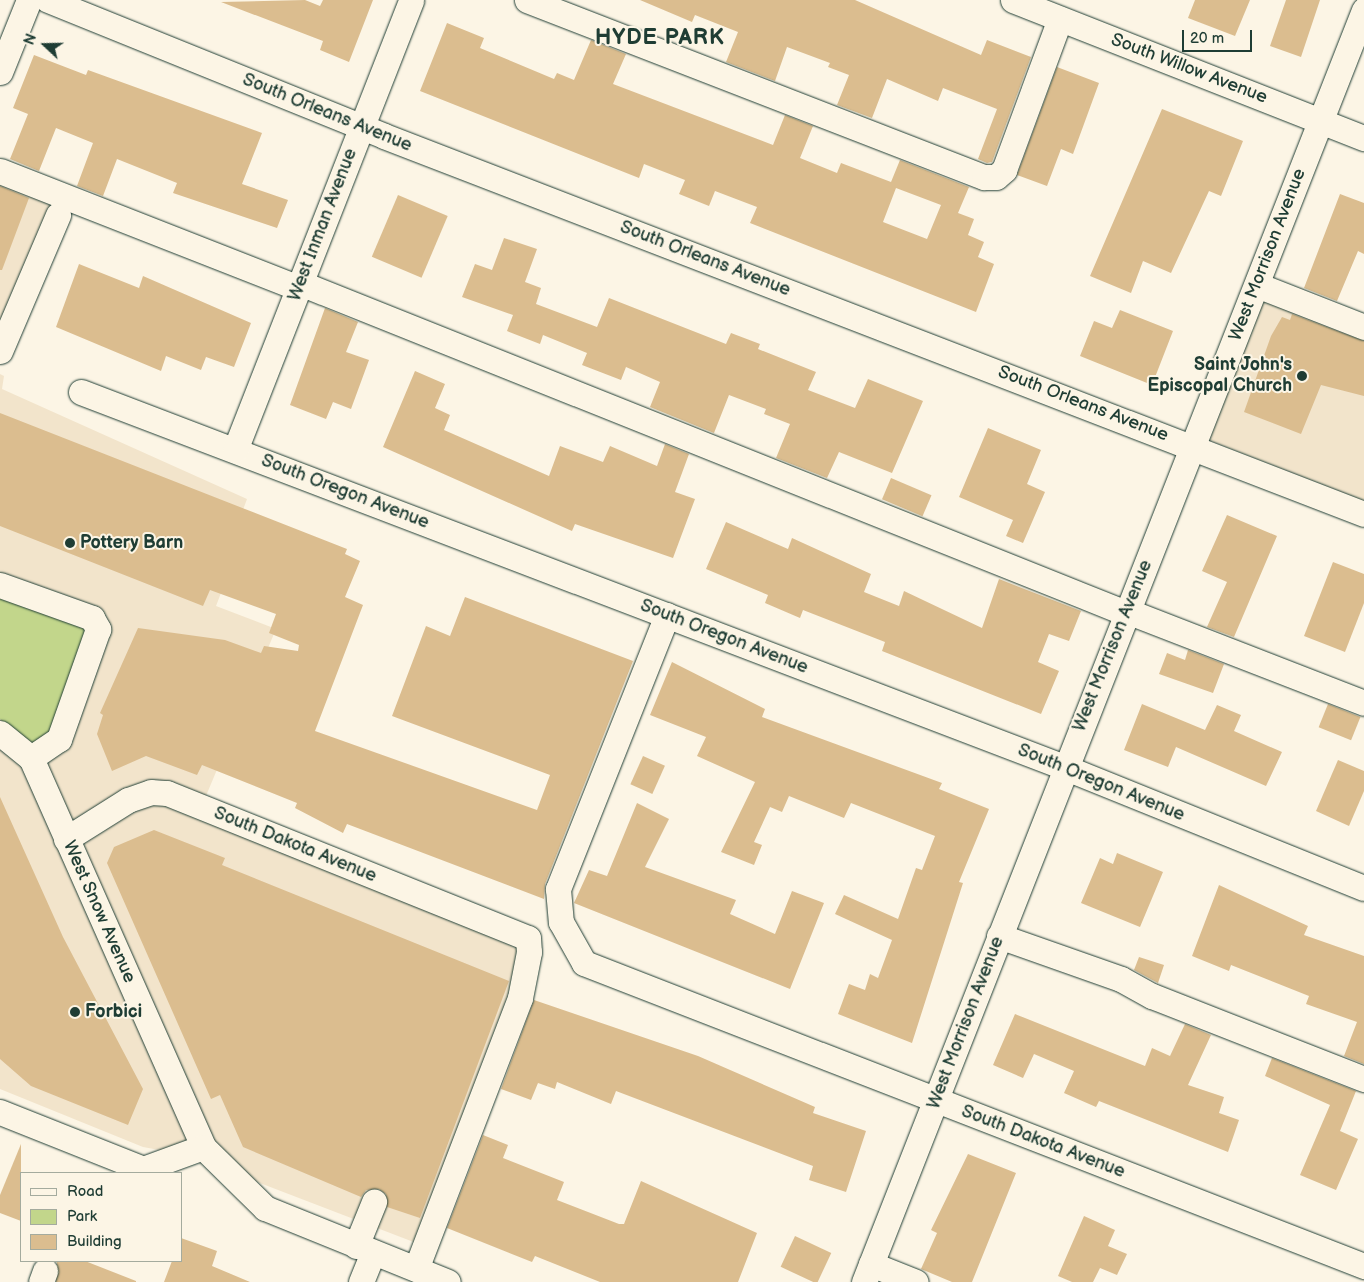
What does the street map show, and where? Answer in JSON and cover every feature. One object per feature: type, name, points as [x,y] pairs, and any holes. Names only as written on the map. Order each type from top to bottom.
[{"type":"street","points":[[0,72],[29,0]]},
{"type":"street","name":"South Orleans Avenue","points":[[48,0],[361,126],[1364,514]]},
{"type":"street","name":"West Inman Avenue","points":[[235,450],[411,0]]},
{"type":"street","points":[[527,0],[984,177],[996,177],[1004,170],[1060,19]]},
{"type":"street","name":"South Willow Avenue","points":[[1013,0],[1364,138]]},
{"type":"street","name":"West Morrison Avenue","points":[[867,1273],[936,1101],[1064,767],[1194,447],[1364,10]]},
{"type":"street","points":[[0,171],[299,285],[1127,612],[1364,703]]},
{"type":"street","points":[[1,351],[58,215]]},
{"type":"street","points":[[1256,285],[1364,327]]},
{"type":"street","name":"South Oregon Avenue","points":[[81,392],[1064,767],[1364,888]]},
{"type":"street","points":[[0,585],[92,618],[98,629],[59,738],[31,758],[0,732]]},
{"type":"street","name":"South Dakota Avenue","points":[[667,615],[558,889],[560,922],[584,962],[936,1101],[1364,1266]]},
{"type":"street","name":"West Snow Avenue","points":[[31,758],[203,1148]]},
{"type":"street","name":"South Dakota Avenue","points":[[66,839],[128,800],[151,792],[167,793],[528,938],[530,952],[520,998],[416,1270]]},
{"type":"street","points":[[999,936],[1121,979],[1152,996],[1364,1079]]},
{"type":"street","points":[[0,1112],[143,1169],[203,1148],[265,1208],[448,1282]]},
{"type":"street","points":[[362,1282],[365,1249],[374,1202]]},
{"type":"street","points":[[867,1273],[916,1282]]},
{"type":"shaded area","points":[[0,167],[68,193],[0,335]]},
{"type":"shaded area","points":[[1264,293],[1364,332],[1364,501],[1208,440]]},
{"type":"shaded area","points":[[0,374],[4,376],[2,389],[247,499],[231,542],[239,546],[216,606],[276,629],[203,803],[539,948],[424,1246],[244,1177],[230,1163],[143,1147],[0,1089]]},
{"type":"green space","points":[[0,588],[88,620],[57,741],[32,750],[0,719]]},
{"type":"building","points":[[305,0],[320,6],[323,0],[373,0],[349,62],[320,50],[323,41],[221,2]]},
{"type":"building","points":[[640,0],[855,0],[981,55],[987,40],[1031,57],[992,162],[987,163],[978,159],[997,109],[943,88],[938,101],[887,79],[872,118],[837,105],[849,75],[828,67],[830,63],[787,47],[775,81],[726,62],[738,32],[695,15],[692,22]]},
{"type":"building","points":[[1195,0],[1250,0],[1235,36],[1188,18]]},
{"type":"building","points":[[1286,0],[1320,0],[1301,57],[1270,46]]},
{"type":"building","points":[[447,23],[484,38],[480,48],[554,79],[557,73],[574,80],[591,40],[626,54],[613,84],[773,145],[785,115],[813,126],[800,158],[837,173],[841,163],[891,182],[900,160],[969,187],[958,213],[974,219],[968,235],[984,242],[978,257],[994,264],[976,312],[750,223],[757,207],[715,191],[709,206],[679,194],[685,180],[644,164],[639,178],[420,91]],"holes":[[[896,188],[941,205],[927,239],[883,222]]]},
{"type":"building","points":[[34,55],[86,75],[88,70],[262,133],[242,184],[288,200],[277,228],[173,193],[177,183],[117,159],[103,196],[77,186],[93,143],[56,128],[39,171],[10,159],[28,114],[13,108]]},
{"type":"building","points":[[1057,67],[1099,83],[1073,154],[1061,149],[1047,186],[1017,175]]},
{"type":"building","points":[[1162,109],[1243,141],[1221,196],[1209,191],[1171,273],[1143,261],[1131,293],[1090,276]]},
{"type":"building","points":[[0,186],[29,198],[2,270],[0,270]]},
{"type":"building","points":[[1340,194],[1364,203],[1364,254],[1358,251],[1337,301],[1304,288]]},
{"type":"building","points":[[398,195],[448,216],[422,278],[372,257]]},
{"type":"building","points":[[504,238],[537,249],[525,282],[541,288],[536,304],[597,327],[609,298],[726,344],[731,333],[760,344],[758,349],[816,372],[808,390],[855,408],[868,379],[923,401],[892,473],[839,452],[827,478],[776,458],[790,424],[764,414],[766,409],[729,395],[714,433],[650,407],[660,382],[626,367],[621,380],[582,365],[587,353],[543,335],[540,344],[507,331],[513,315],[462,297],[475,264],[492,270]]},
{"type":"building","points":[[79,264],[139,288],[143,276],[251,323],[234,367],[206,357],[201,370],[166,356],[161,371],[56,327]]},
{"type":"building","points":[[325,308],[358,322],[346,352],[369,360],[351,409],[333,402],[326,419],[290,405]]},
{"type":"building","points":[[1120,310],[1173,331],[1152,385],[1080,356],[1094,321],[1112,328]]},
{"type":"building","name":"Saint John's Episcopal Church","points":[[1292,314],[1364,341],[1364,396],[1321,385],[1301,434],[1244,412],[1271,336],[1282,317],[1290,320]]},
{"type":"building","points":[[415,371],[445,384],[435,408],[450,415],[444,430],[549,476],[560,446],[603,462],[610,446],[657,466],[665,444],[689,454],[675,492],[695,499],[673,558],[575,524],[572,531],[383,447]]},
{"type":"building","points":[[0,413],[347,549],[345,554],[360,561],[345,597],[363,605],[315,731],[537,810],[550,775],[392,716],[426,626],[450,636],[465,597],[633,661],[545,884],[544,899],[347,824],[343,833],[295,808],[297,803],[202,765],[197,775],[146,756],[112,771],[97,734],[103,715],[100,713],[138,628],[225,640],[261,653],[264,646],[298,651],[299,645],[269,633],[276,614],[210,590],[203,606],[0,526]]},
{"type":"building","points":[[988,428],[1041,450],[1027,484],[1045,492],[1023,543],[1006,536],[1013,520],[959,497]]},
{"type":"building","points":[[891,478],[932,495],[923,516],[882,499]]},
{"type":"building","points":[[1227,515],[1277,536],[1234,637],[1207,627],[1227,582],[1202,571]]},
{"type":"building","points":[[726,522],[788,549],[792,538],[871,574],[864,592],[899,606],[904,591],[982,628],[999,579],[1081,611],[1069,641],[1049,634],[1038,662],[1059,671],[1041,714],[882,651],[885,642],[803,610],[800,618],[765,603],[768,595],[706,569]]},
{"type":"building","points":[[1333,562],[1364,574],[1364,603],[1345,652],[1304,636]]},
{"type":"building","points":[[1188,650],[1224,664],[1213,693],[1159,674],[1167,653],[1185,660]]},
{"type":"building","points":[[672,662],[765,709],[762,717],[942,783],[939,789],[989,809],[959,882],[963,883],[912,1043],[838,1014],[849,984],[865,990],[870,974],[878,978],[892,940],[835,914],[844,895],[898,919],[916,868],[922,870],[935,836],[851,803],[844,818],[789,796],[782,812],[770,807],[754,842],[762,845],[754,865],[721,852],[755,782],[697,756],[706,737],[650,715]]},
{"type":"building","points":[[1142,704],[1205,730],[1217,705],[1241,715],[1234,731],[1282,752],[1266,786],[1176,747],[1168,767],[1124,750]]},
{"type":"building","points":[[1328,704],[1360,717],[1351,740],[1319,727]]},
{"type":"building","points":[[643,756],[665,766],[652,794],[630,784]]},
{"type":"building","points":[[1338,760],[1364,771],[1364,791],[1349,826],[1316,811]]},
{"type":"building","points":[[0,797],[63,937],[143,1089],[128,1125],[31,1086],[0,1059]]},
{"type":"building","points":[[637,803],[669,819],[645,867],[736,900],[730,914],[775,934],[792,891],[824,903],[790,989],[574,903],[589,870],[607,876]]},
{"type":"building","points":[[154,830],[225,858],[222,865],[509,981],[420,1218],[387,1207],[386,1194],[379,1189],[366,1190],[361,1197],[243,1147],[220,1095],[211,1099],[107,863],[114,847]]},
{"type":"building","points":[[1117,853],[1163,872],[1140,927],[1081,903],[1100,858],[1113,864]]},
{"type":"building","points":[[1219,885],[1308,926],[1304,935],[1364,956],[1364,1064],[1344,1056],[1357,1022],[1306,1004],[1309,996],[1231,965],[1229,971],[1192,956]]},
{"type":"building","points":[[1139,957],[1164,965],[1158,983],[1134,970]]},
{"type":"building","points":[[534,1000],[698,1056],[815,1107],[813,1113],[866,1131],[846,1192],[809,1180],[813,1166],[616,1091],[611,1104],[557,1082],[555,1089],[538,1083],[531,1100],[501,1089]]},
{"type":"building","points":[[1015,1014],[1145,1066],[1152,1048],[1170,1056],[1185,1024],[1211,1035],[1188,1085],[1224,1097],[1219,1113],[1239,1120],[1228,1152],[1099,1101],[1096,1107],[1064,1093],[1074,1071],[1034,1054],[1023,1078],[993,1065]]},
{"type":"building","points":[[1272,1058],[1356,1091],[1340,1131],[1358,1139],[1336,1190],[1300,1175],[1330,1105],[1265,1076]]},
{"type":"building","points":[[483,1135],[508,1145],[503,1158],[564,1182],[557,1200],[619,1224],[624,1224],[641,1181],[757,1233],[738,1282],[600,1282],[535,1256],[532,1262],[447,1228]]},
{"type":"building","points":[[21,1144],[20,1221],[0,1213],[0,1195]]},
{"type":"building","points":[[968,1154],[1016,1173],[972,1282],[952,1282],[921,1269],[937,1233],[931,1230]]},
{"type":"building","points":[[1084,1216],[1115,1230],[1108,1246],[1127,1254],[1117,1275],[1100,1268],[1093,1282],[1072,1282],[1058,1276]]},
{"type":"building","points":[[795,1236],[831,1253],[818,1282],[813,1282],[781,1267]]},
{"type":"building","points":[[182,1238],[217,1251],[212,1266],[250,1282],[164,1282],[172,1262],[182,1262]]},
{"type":"building","points":[[57,1262],[88,1262],[136,1281],[136,1282],[56,1282]]},
{"type":"place","name":"Saint John's Episcopal Church","points":[[1302,376]]},
{"type":"place","name":"Pottery Barn","points":[[70,543]]},
{"type":"place","name":"Forbici","points":[[75,1012]]},
{"type":"district","name":"HYDE PARK","points":[[660,38]]}]
